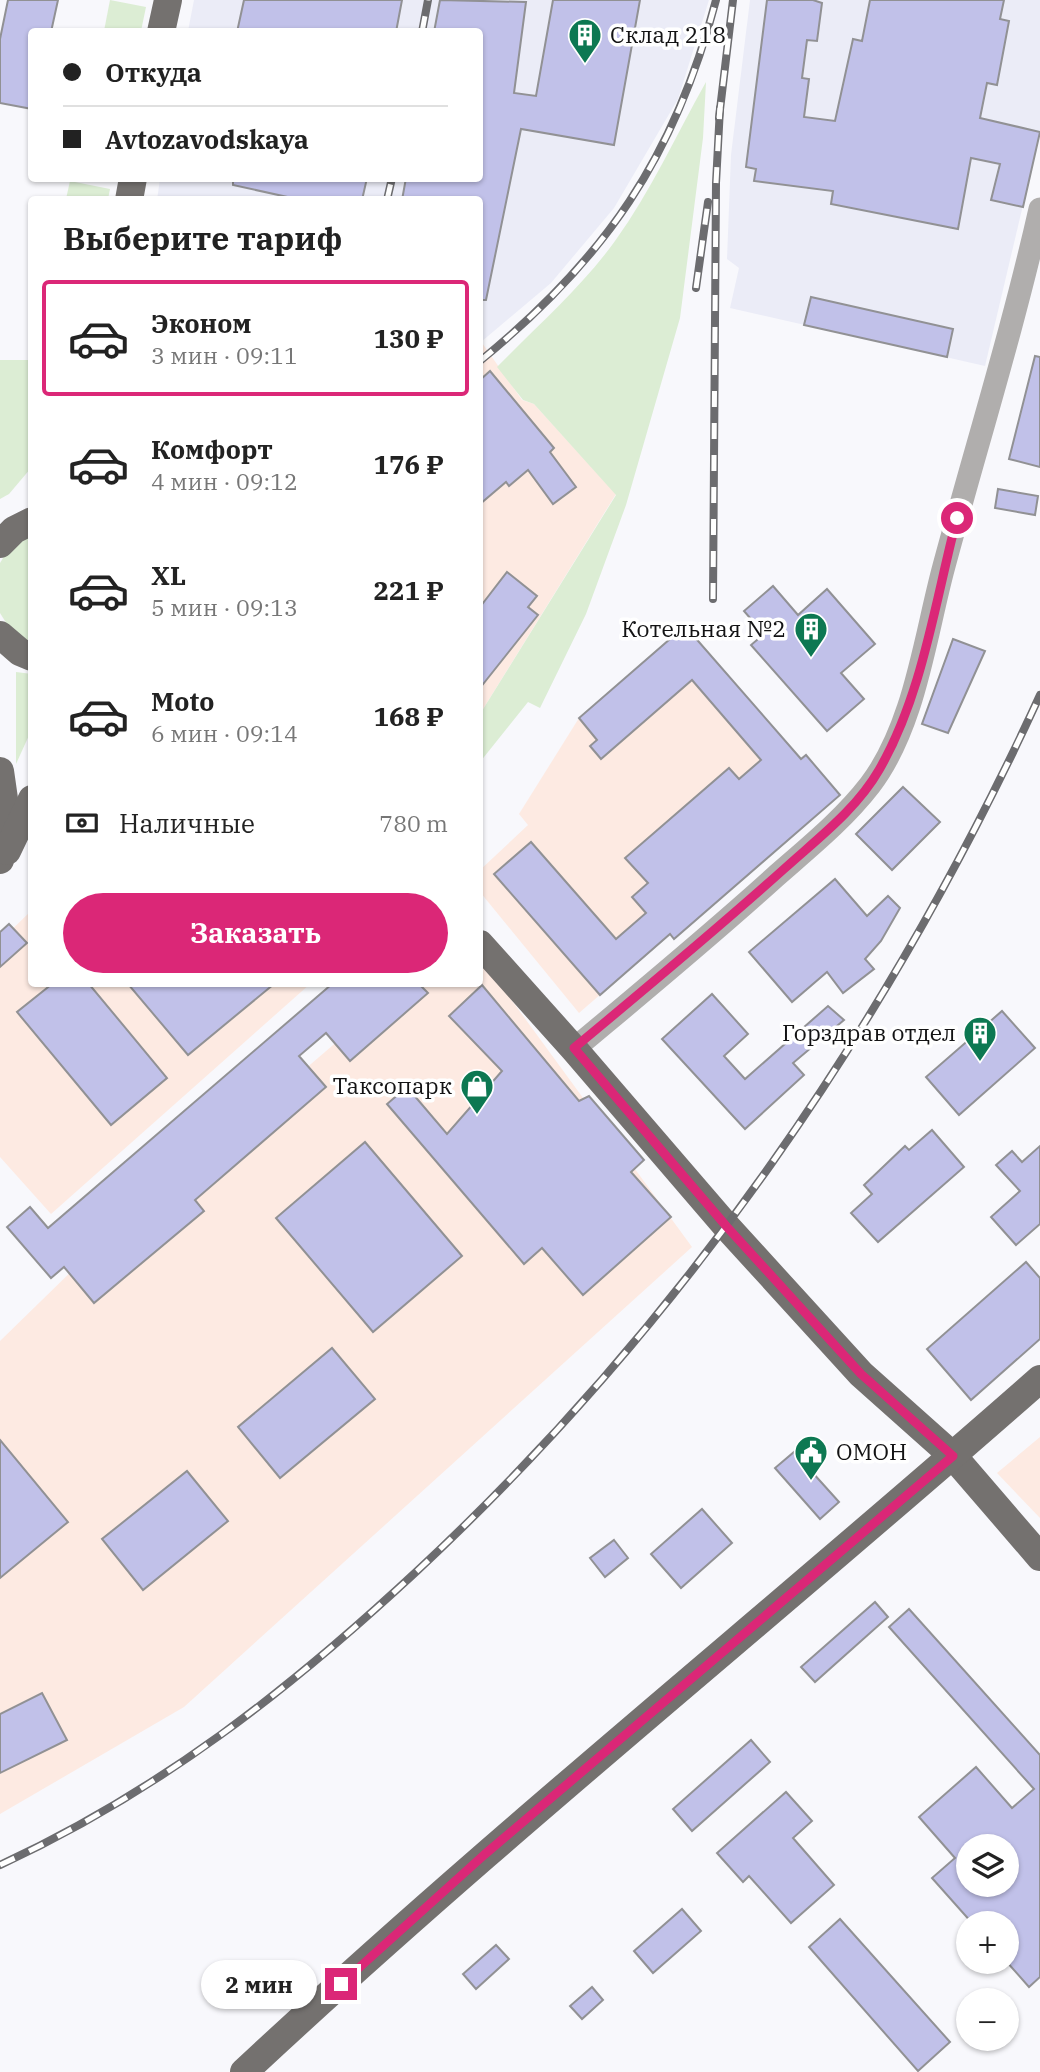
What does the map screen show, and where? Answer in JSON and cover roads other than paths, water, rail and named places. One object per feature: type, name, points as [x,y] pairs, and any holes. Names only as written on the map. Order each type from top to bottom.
[{"type":"main road","points":[[163,28],[168,0]]},
{"type":"main road","points":[[0,635],[28,655]]},
{"type":"main road","points":[[0,771],[12,797],[0,866]]},
{"type":"main road","points":[[0,860],[12,797]]},
{"type":"main road","points":[[483,947],[574,1048],[727,1227],[861,1374],[953,1456],[1040,1557]]},
{"type":"main road","points":[[244,2072],[484,1855],[1040,1379]]},
{"type":"street","points":[[574,1048],[713,934],[835,824],[880,769],[898,730],[923,657],[946,557],[1016,315],[1040,209]]},
{"type":"railway","points":[[423,28],[428,0]]},
{"type":"railway","points":[[483,358],[564,284],[630,201],[679,108],[716,0]]},
{"type":"railway","points":[[719,118],[733,0]]},
{"type":"railway","points":[[713,599],[716,183],[720,108]]},
{"type":"railway","points":[[388,196],[391,182]]},
{"type":"railway","points":[[696,288],[708,202]]},
{"type":"railway","points":[[0,1865],[115,1805],[169,1771],[271,1697],[417,1571],[514,1476],[605,1376],[691,1272],[772,1163],[847,1051],[916,936],[981,817],[1040,695]]},
{"type":"place","name":"Склад 218","points":[[585,65]]},
{"type":"place","name":"Котельная №2","points":[[811,659]]},
{"type":"place","name":"Горздрав отдел","points":[[980,1063]]},
{"type":"place","name":"Таксопарк","points":[[477,1116]]},
{"type":"place","name":"ОМОН","points":[[811,1482]]}]
